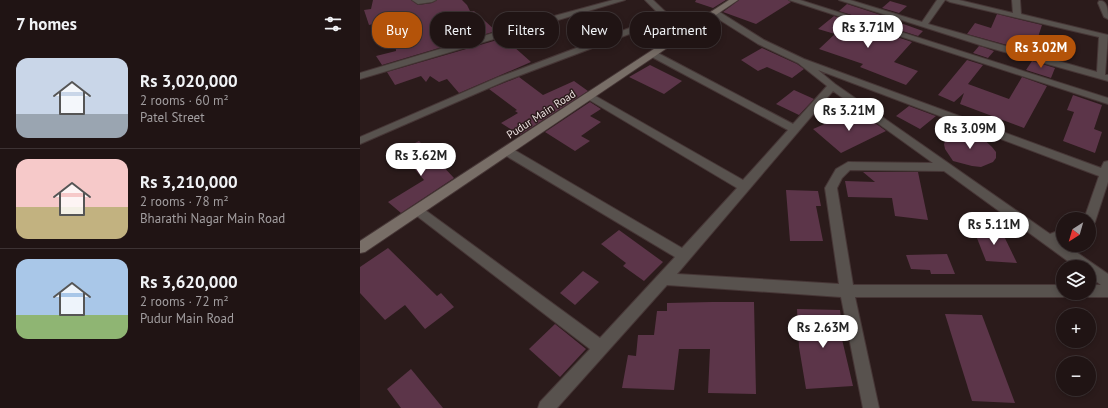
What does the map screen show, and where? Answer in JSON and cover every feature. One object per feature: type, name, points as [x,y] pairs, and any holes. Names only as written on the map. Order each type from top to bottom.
[{"type":"street","points":[[416,0],[418,2],[432,0]]},
{"type":"street","points":[[360,76],[513,30],[621,0]]},
{"type":"street","points":[[649,0],[661,12]]},
{"type":"street","name":"Pudur Main Road","points":[[716,12],[734,0]]},
{"type":"street","points":[[793,0],[1108,101]]},
{"type":"street","points":[[843,0],[986,44],[1105,77],[1106,36],[950,0]]},
{"type":"street","points":[[923,25],[941,0]]},
{"type":"street","points":[[1016,0],[1018,16]]},
{"type":"street","points":[[1102,3],[1108,17]]},
{"type":"street","points":[[721,15],[761,42],[801,61],[1107,172],[1093,212]]},
{"type":"street","points":[[360,141],[404,120],[502,79],[630,31]]},
{"type":"street","name":"Pudur Main Road","points":[[360,248],[662,48]]},
{"type":"street","points":[[653,54],[795,129]]},
{"type":"street","points":[[801,61],[832,86],[1077,260]]},
{"type":"street","points":[[546,408],[664,279],[832,86]]},
{"type":"street","points":[[589,96],[745,187]]},
{"type":"street","points":[[507,151],[684,256]]},
{"type":"street","points":[[871,408],[847,291],[831,188],[833,182],[844,167],[852,165],[946,167]]},
{"type":"street","points":[[417,210],[601,348]]},
{"type":"street","points":[[1049,240],[1056,237]]},
{"type":"street","points":[[1096,274],[1108,282]]},
{"type":"street","points":[[664,279],[847,291],[1056,291]]},
{"type":"street","points":[[1096,291],[1108,291]]},
{"type":"building","points":[[373,0],[411,0],[418,5],[432,3],[437,0],[462,0],[470,11],[475,12],[430,12],[430,48],[439,48],[382,65],[376,56],[396,51],[396,48],[422,48],[422,12],[372,12],[372,24],[369,25],[364,10],[371,9]]},
{"type":"building","points":[[696,0],[726,0],[713,8],[695,2]]},
{"type":"building","points":[[739,0],[788,0],[791,2],[756,24],[723,12]]},
{"type":"building","points":[[890,1],[907,6],[899,13],[882,8]]},
{"type":"building","points":[[847,4],[893,19],[892,20],[923,31],[918,36],[839,11]]},
{"type":"building","points":[[997,14],[1042,25],[1033,52],[967,34],[975,23],[991,28]]},
{"type":"building","points":[[834,16],[912,42],[894,62],[918,71],[906,85],[860,67],[863,64],[819,49],[835,34],[818,29]]},
{"type":"building","points":[[485,21],[493,28],[493,32],[485,34]]},
{"type":"building","points":[[493,41],[493,48],[515,48],[531,62],[459,93],[447,79],[439,82],[430,76],[426,82],[421,76],[395,85],[387,72],[470,48],[485,48],[485,44]]},
{"type":"building","points":[[1042,44],[1065,51],[1060,60],[1036,53]]},
{"type":"building","points":[[979,46],[994,51],[988,58],[973,53]]},
{"type":"building","points":[[762,48],[797,64],[804,69],[792,78],[767,67],[758,71],[741,60]]},
{"type":"building","points":[[967,60],[983,65],[968,84],[1009,99],[1022,77],[1047,86],[1024,128],[960,104],[964,93],[954,102],[938,95]]},
{"type":"building","points":[[1032,61],[1055,68],[1051,78],[1026,70]]},
{"type":"building","points":[[650,65],[682,81],[664,94],[629,77]]},
{"type":"building","points":[[519,77],[543,95],[574,81],[588,91],[520,135],[501,123],[518,113],[515,111],[517,110],[489,89]]},
{"type":"building","points":[[794,90],[814,99],[799,115],[776,104]]},
{"type":"building","points":[[1073,95],[1102,105],[1094,129],[1102,132],[1095,153],[1063,141],[1074,112],[1067,110]]},
{"type":"building","points":[[590,102],[601,109],[590,116],[601,122],[581,136],[590,141],[575,151],[545,132]]},
{"type":"building","points":[[909,106],[936,116],[920,129],[896,116]]},
{"type":"building","points":[[860,112],[886,131],[841,153],[813,129],[834,120],[838,123]]},
{"type":"building","points":[[977,133],[996,152],[996,158],[993,162],[981,167],[953,161],[945,149],[944,144],[948,134]]},
{"type":"building","points":[[419,141],[454,178],[401,213],[388,202],[424,180],[399,151]]},
{"type":"building","points":[[863,172],[918,172],[928,220],[895,216],[892,198],[848,197],[845,181],[875,182]]},
{"type":"building","points":[[786,190],[818,191],[821,206],[816,206],[823,241],[790,241]]},
{"type":"building","points":[[973,228],[1001,230],[1017,263],[986,261]]},
{"type":"building","points":[[619,230],[663,262],[644,281],[623,266],[626,263],[601,244]]},
{"type":"building","points":[[388,248],[437,296],[441,293],[454,307],[425,329],[405,305],[385,320],[360,293],[360,267]]},
{"type":"building","points":[[947,254],[955,274],[931,274],[930,270],[911,269],[906,255]]},
{"type":"building","points":[[583,271],[599,282],[575,305],[560,293]]},
{"type":"building","points":[[754,302],[756,394],[708,393],[710,349],[679,349],[674,390],[622,388],[628,355],[636,356],[638,335],[654,335],[657,311],[667,311],[667,303]]},
{"type":"building","points":[[797,309],[840,310],[843,335],[841,335],[853,386],[806,389],[799,347]]},
{"type":"building","points":[[945,314],[982,315],[1015,403],[972,401]]},
{"type":"building","points":[[555,324],[586,349],[560,377],[529,349]]},
{"type":"building","points":[[411,369],[443,408],[401,408],[387,389]]}]
